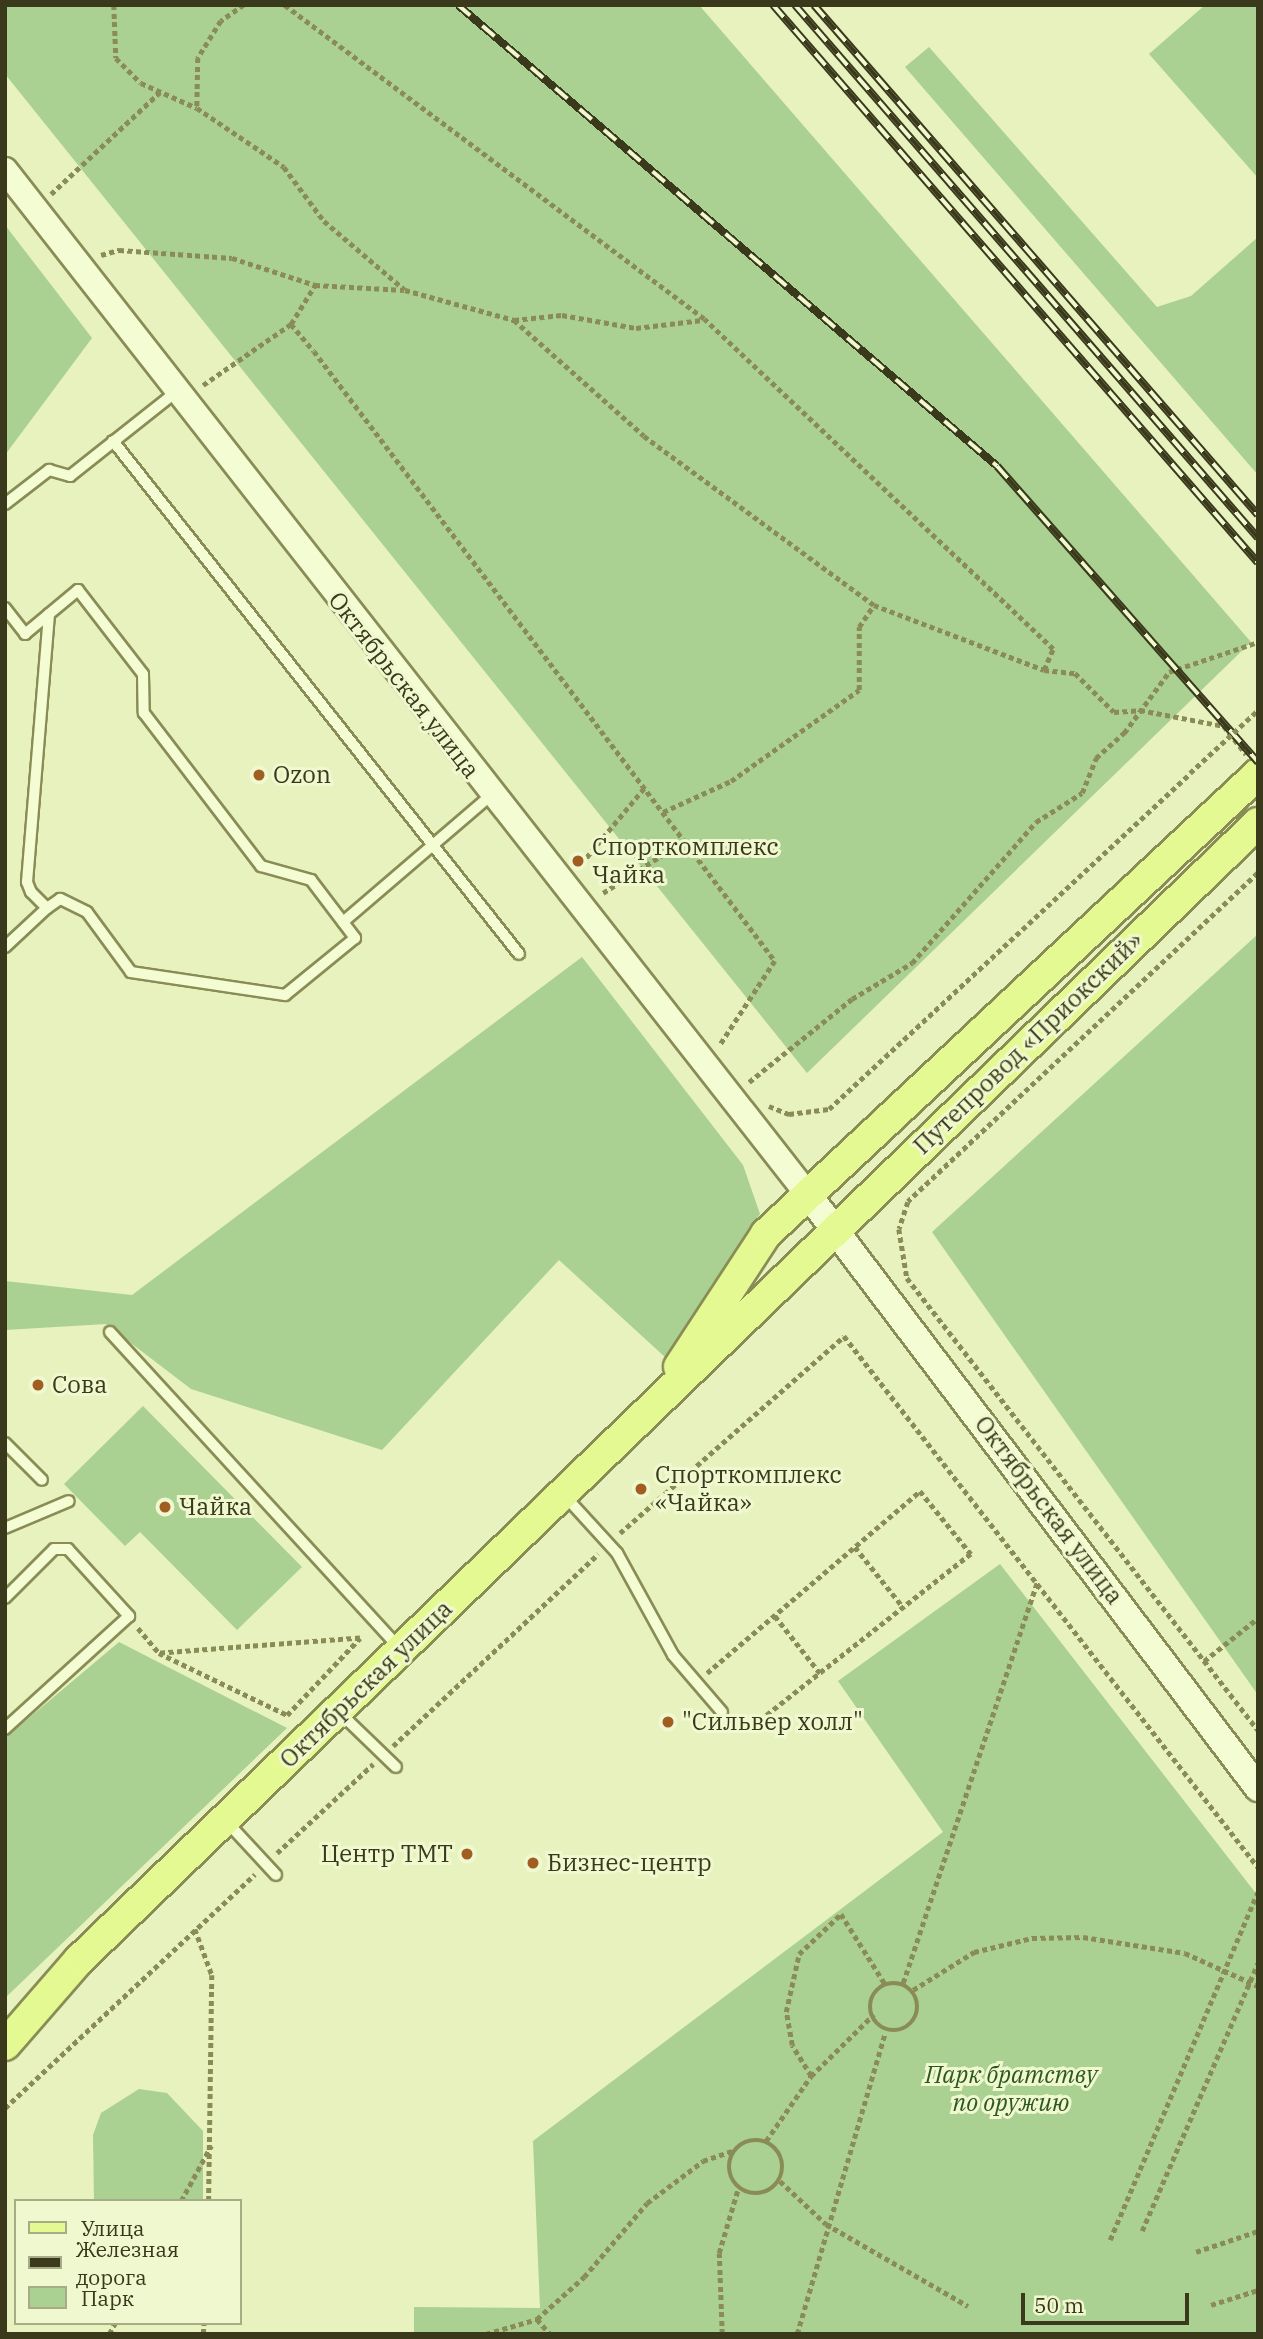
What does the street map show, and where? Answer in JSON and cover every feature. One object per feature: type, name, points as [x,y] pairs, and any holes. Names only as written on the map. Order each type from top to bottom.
[{"type":"main road","name":"Путепровод «Приокский»","points":[[809,1196],[1198,830],[1254,766]]},
{"type":"main road","name":"Путепровод «Приокский»","points":[[835,1235],[1258,823]]},
{"type":"main road","name":"Октябрьская улица","points":[[652,1408],[766,1234],[809,1196],[835,1235],[1074,1540],[1258,1788]]},
{"type":"main road","name":"Октябрьская улица","points":[[5,2045],[79,1960],[835,1235]]},
{"type":"main road","name":"Октябрьская улица","points":[[5,2017],[79,1960]]},
{"type":"street","name":"Октябрьская улица","points":[[5,170],[490,796],[809,1196]]},
{"type":"lane","points":[[5,504],[49,470],[70,476],[113,441],[179,396]]},
{"type":"lane","points":[[113,441],[430,847],[519,954]]},
{"type":"lane","points":[[5,608],[25,634],[78,590],[143,674],[144,713],[261,866],[310,880],[355,937],[285,995],[131,972],[74,901],[60,899],[5,947]]},
{"type":"lane","points":[[47,908],[27,882],[49,614]]},
{"type":"lane","points":[[343,922],[490,796]]},
{"type":"lane","points":[[110,1332],[401,1649]]},
{"type":"lane","points":[[5,1443],[42,1480]]},
{"type":"lane","points":[[564,1494],[610,1542],[695,1683],[722,1712]]},
{"type":"lane","points":[[5,1528],[69,1501]]},
{"type":"lane","points":[[5,1598],[54,1549],[68,1549],[130,1616],[5,1729]]},
{"type":"lane","points":[[339,1712],[396,1767]]},
{"type":"lane","points":[[224,1819],[276,1875]]},
{"type":"path","points":[[114,5],[116,58],[160,92],[197,108],[284,167],[324,221],[405,290]]},
{"type":"path","points":[[197,108],[198,58],[221,21],[244,5]]},
{"type":"path","points":[[284,5],[704,319],[1053,649],[1044,670]]},
{"type":"path","points":[[35,209],[160,92]]},
{"type":"path","points":[[77,263],[119,250],[232,258],[315,285],[405,290],[514,320],[562,315],[636,328],[704,319]]},
{"type":"path","points":[[179,396],[291,324],[315,285]]},
{"type":"path","points":[[514,320],[645,436],[874,605],[1044,670],[1075,673],[1114,712],[1140,710],[1224,726],[1254,766]]},
{"type":"path","points":[[291,324],[775,961],[720,1045]]},
{"type":"path","points":[[662,812],[731,780],[859,690],[859,627],[874,605]]},
{"type":"path","points":[[749,1082],[852,999],[912,963],[1036,822],[1082,793],[1096,758],[1170,672],[1258,642]]},
{"type":"path","points":[[762,1098],[789,1114],[829,1109],[1258,710]]},
{"type":"path","points":[[586,872],[578,861],[644,788]]},
{"type":"path","points":[[603,893],[684,841]]},
{"type":"path","points":[[1258,873],[908,1202],[899,1229],[907,1278],[1258,1730]]},
{"type":"path","points":[[595,882],[607,899]]},
{"type":"path","points":[[712,1034],[727,1054]]},
{"type":"path","points":[[742,1073],[755,1090]]},
{"type":"path","points":[[5,2109],[610,1542],[844,1336],[1258,1867]]},
{"type":"path","points":[[695,1683],[920,1491],[971,1554],[761,1720]]},
{"type":"path","points":[[855,1547],[903,1607]]},
{"type":"path","points":[[903,1983],[1037,1582]]},
{"type":"path","points":[[130,1616],[159,1653],[287,1715],[360,1638],[159,1653]]},
{"type":"path","points":[[775,1616],[820,1673]]},
{"type":"path","points":[[1204,1661],[1258,1618]]},
{"type":"path","points":[[1110,2240],[1258,1892]]},
{"type":"path","points":[[811,2076],[792,2045],[786,2012],[799,1954],[841,1914],[884,1984]]},
{"type":"path","points":[[195,1929],[212,1975],[209,2199]]},
{"type":"path","points":[[913,1990],[974,1952],[1032,1938],[1126,1940],[1225,1968],[1258,1986]]},
{"type":"path","points":[[1142,2231],[1258,1963]]},
{"type":"path","points":[[797,2334],[826,2224],[885,2034],[874,2014],[873,1998],[884,1984],[903,1983],[913,1990],[916,2019],[885,2034]]},
{"type":"path","points":[[486,2334],[537,2319],[584,2277],[647,2203],[702,2161],[766,2141],[811,2076],[874,2014]]},
{"type":"path","points":[[766,2141],[782,2158],[780,2182]]},
{"type":"path","points":[[182,2199],[211,2145]]},
{"type":"path","points":[[734,2150],[729,2173],[738,2189],[756,2195],[780,2182]]},
{"type":"path","points":[[780,2182],[826,2224],[968,2306]]},
{"type":"path","points":[[722,2334],[719,2253],[738,2189]]},
{"type":"path","points":[[1196,2252],[1258,2231]]},
{"type":"path","points":[[1211,2305],[1258,2290]]},
{"type":"path","points":[[537,2319],[550,2334]]},
{"type":"green space","points":[[5,5],[699,5],[1251,642],[807,1073],[5,74]]},
{"type":"green space","points":[[1205,5],[1258,5],[1258,178],[1149,54]]},
{"type":"green space","points":[[929,47],[1157,307],[1191,296],[1258,237],[1258,475],[905,67]]},
{"type":"green space","points":[[5,225],[92,338],[5,455]]},
{"type":"green space","points":[[1258,934],[1258,1695],[932,1232]]},
{"type":"green space","points":[[582,957],[743,1165],[760,1214],[666,1358],[559,1260],[382,1450],[191,1389],[106,1324],[5,1330],[5,1281],[132,1295]]},
{"type":"green space","name":"Чайка","points":[[143,1406],[302,1567],[237,1630],[140,1532],[125,1546],[64,1484]]},
{"type":"green space","name":"Парк братству по оружию","points":[[1000,1564],[1258,1896],[1258,2334],[414,2334],[414,2307],[540,2308],[533,2141],[943,1832],[838,1681]]},
{"type":"green space","points":[[119,1642],[287,1728],[5,1998],[5,1738]]},
{"type":"green space","points":[[139,2089],[167,2093],[203,2131],[203,2199],[94,2199],[93,2135],[101,2113]]},
{"type":"railway","points":[[458,5],[997,466],[1258,762]]},
{"type":"railway","points":[[773,5],[1258,563]]},
{"type":"railway","points":[[795,5],[1258,538]]},
{"type":"railway","points":[[814,5],[1258,515]]},
{"type":"place","name":"Ozon","points":[[259,775]]},
{"type":"place","name":"Спорткомплекс Чайка","points":[[578,861]]},
{"type":"place","name":"Сова","points":[[38,1385]]},
{"type":"place","name":"Спорткомплекс «Чайка»","points":[[641,1489]]},
{"type":"place","name":"Чайка","points":[[165,1507]]},
{"type":"place","name":"\"Сильвер холл\"","points":[[668,1722]]},
{"type":"place","name":"Центр ТМТ","points":[[467,1854]]},
{"type":"place","name":"Бизнес-центр","points":[[533,1863]]}]
